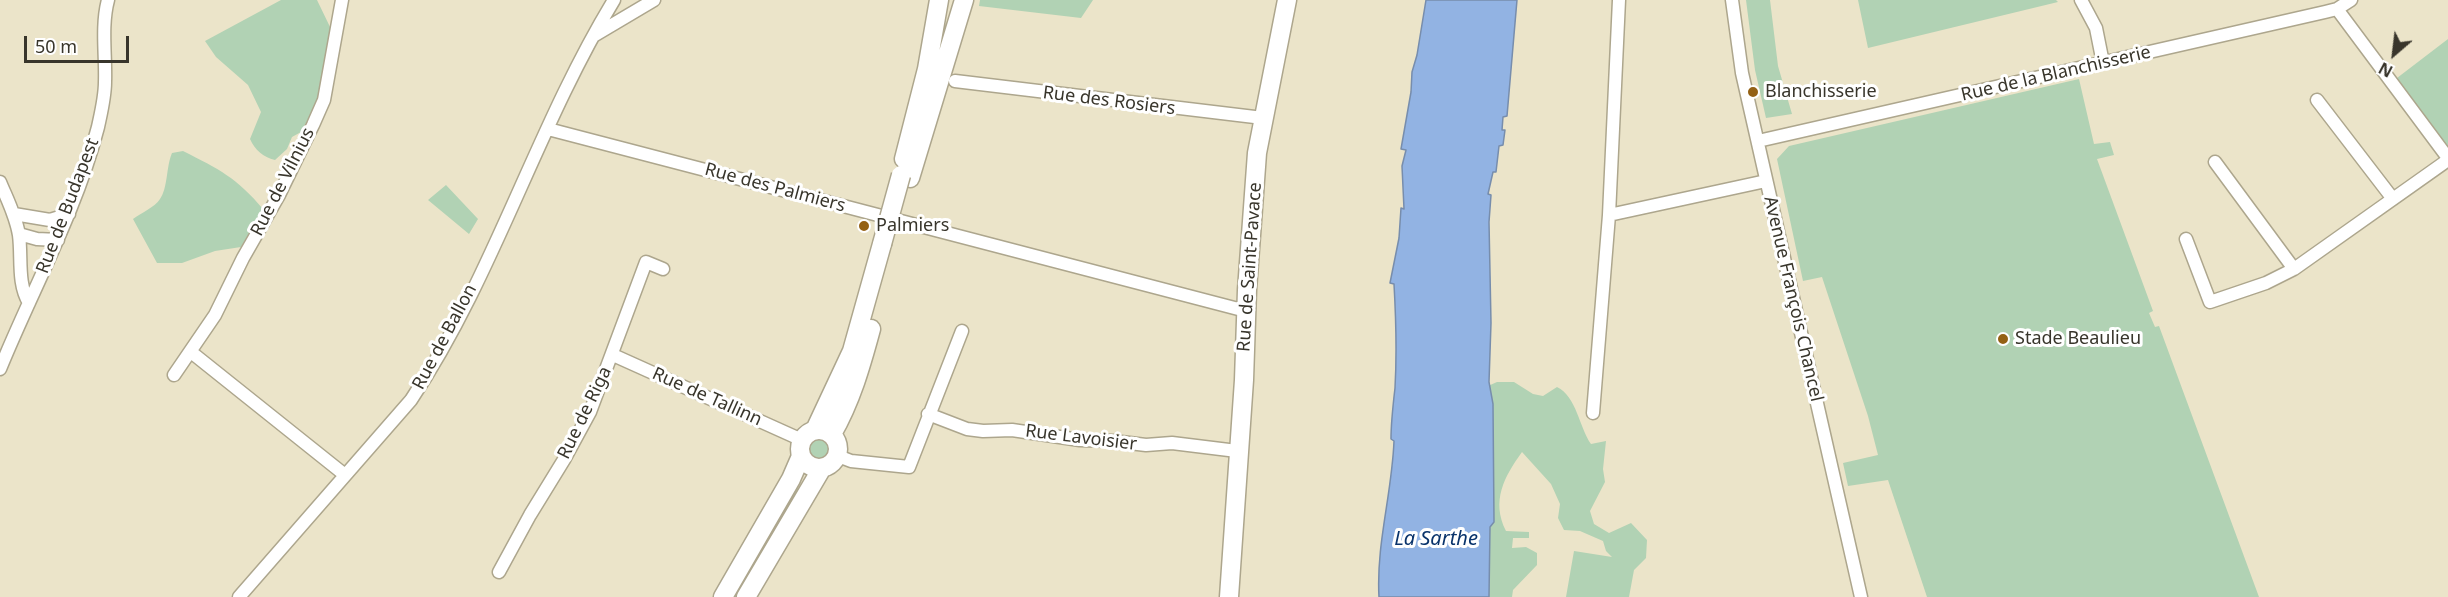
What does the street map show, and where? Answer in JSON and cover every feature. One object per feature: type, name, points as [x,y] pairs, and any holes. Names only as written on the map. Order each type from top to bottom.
[{"type":"main road","points":[[723,597],[813,440],[843,416],[855,384],[905,176],[939,0]]},
{"type":"main road","points":[[905,176],[964,0]]},
{"type":"main road","name":"Rue de Saint-Pavace","points":[[1228,597],[1244,380],[1246,311],[1257,153],[1287,0]]},
{"type":"main road","points":[[748,596],[822,468],[833,462],[837,456],[838,443],[813,440]]},
{"type":"main road","points":[[813,440],[809,465],[822,468]]},
{"type":"street","name":"Rue de Budapest","points":[[0,369],[69,214],[98,126],[105,86],[105,20],[108,0]]},
{"type":"street","name":"Rue de Vilnius","points":[[174,375],[215,315],[243,258],[279,195],[321,108],[342,0]]},
{"type":"street","name":"Rue de Ballon","points":[[239,597],[411,400],[433,367],[503,227],[591,38],[614,0]]},
{"type":"street","points":[[591,38],[654,0]]},
{"type":"street","points":[[1593,413],[1608,215],[1619,0]]},
{"type":"street","name":"Avenue François Chancel","points":[[1732,0],[1738,53],[1861,597]]},
{"type":"street","points":[[2081,0],[2096,28],[2103,63]]},
{"type":"street","name":"Rue de la Blanchisserie","points":[[1758,141],[2337,9],[2351,0]]},
{"type":"street","points":[[2186,240],[2210,302],[2266,283],[2294,268],[2448,159],[2337,9]]},
{"type":"street","name":"Rue des Rosiers","points":[[955,81],[1263,118]]},
{"type":"street","points":[[2318,100],[2393,199]]},
{"type":"street","name":"Rue des Palmiers","points":[[548,129],[1246,311]]},
{"type":"street","points":[[2215,162],[2294,268]]},
{"type":"street","points":[[1608,215],[1766,180]]},
{"type":"street","points":[[0,182],[14,214],[19,234],[23,292],[30,303]]},
{"type":"street","points":[[14,214],[50,220],[69,214]]},
{"type":"street","points":[[19,234],[37,239],[58,240]]},
{"type":"street","name":"Rue de Riga","points":[[499,572],[590,412],[646,261],[663,269]]},
{"type":"street","points":[[837,456],[851,461],[909,468],[962,331]]},
{"type":"street","points":[[191,352],[345,476]]},
{"type":"street","name":"Rue de Tallinn","points":[[613,355],[813,440]]},
{"type":"street","name":"Rue Lavoisier","points":[[928,414],[967,429],[983,431],[1012,430],[1080,440],[1146,445],[1172,443],[1237,451]]},
{"type":"green space","points":[[281,0],[317,0],[331,29],[319,99],[301,132],[292,137],[287,149],[275,160],[260,152],[250,139],[261,112],[248,85],[216,57],[205,41]]},
{"type":"green space","points":[[980,0],[1093,0],[1081,18],[979,6]]},
{"type":"green space","points":[[1746,0],[1770,0],[1778,66],[1792,114],[1766,118],[1755,70]]},
{"type":"green space","points":[[1858,0],[2056,0],[2058,2],[1868,48]]},
{"type":"green space","points":[[2448,39],[2448,148],[2397,78]]},
{"type":"green space","name":"Stade Beaulieu","points":[[2079,79],[2094,144],[2110,142],[2114,155],[2097,159],[2153,311],[2149,313],[2155,327],[2159,326],[2259,597],[1927,597],[1888,480],[1848,486],[1843,463],[1878,455],[1868,416],[1822,277],[1803,281],[1777,159],[1789,146]]},
{"type":"green space","points":[[183,151],[227,175],[245,189],[263,209],[241,247],[215,251],[182,263],[157,263],[133,219],[158,202],[163,194],[172,153]]},
{"type":"green space","points":[[446,185],[478,219],[469,234],[428,200]]},
{"type":"green space","points":[[1497,382],[1514,382],[1533,394],[1543,396],[1557,387],[1569,398],[1591,444],[1606,441],[1603,469],[1605,482],[1590,511],[1594,524],[1609,533],[1631,523],[1647,540],[1646,558],[1634,570],[1629,597],[1566,597],[1574,551],[1612,557],[1606,551],[1603,541],[1580,531],[1564,530],[1558,518],[1560,504],[1551,484],[1522,452],[1505,480],[1500,499],[1500,510],[1506,531],[1529,532],[1529,538],[1513,538],[1512,548],[1526,547],[1537,553],[1537,565],[1513,590],[1512,597],[1461,597],[1479,390]]},
{"type":"green space","points":[[819,437],[824,438],[830,444],[830,454],[824,460],[819,461],[814,460],[808,454],[807,449],[808,444],[814,438]]},
{"type":"green space","points":[[794,486],[800,490],[739,597],[729,597]]},
{"type":"water","name":"La Sarthe","points":[[1426,0],[1517,0],[1507,116],[1503,117],[1502,130],[1505,130],[1503,145],[1499,146],[1496,172],[1493,172],[1488,194],[1491,195],[1489,382],[1493,404],[1494,522],[1490,527],[1489,597],[1379,597],[1380,558],[1394,441],[1391,439],[1391,433],[1396,375],[1396,323],[1394,284],[1390,283],[1399,238],[1401,208],[1404,209],[1402,166],[1406,150],[1401,149],[1411,92],[1412,72]]},
{"type":"place","name":"Blanchisserie","points":[[1753,92]]},
{"type":"place","name":"Palmiers","points":[[864,226]]},
{"type":"place","name":"Stade Beaulieu","points":[[2003,339]]}]
